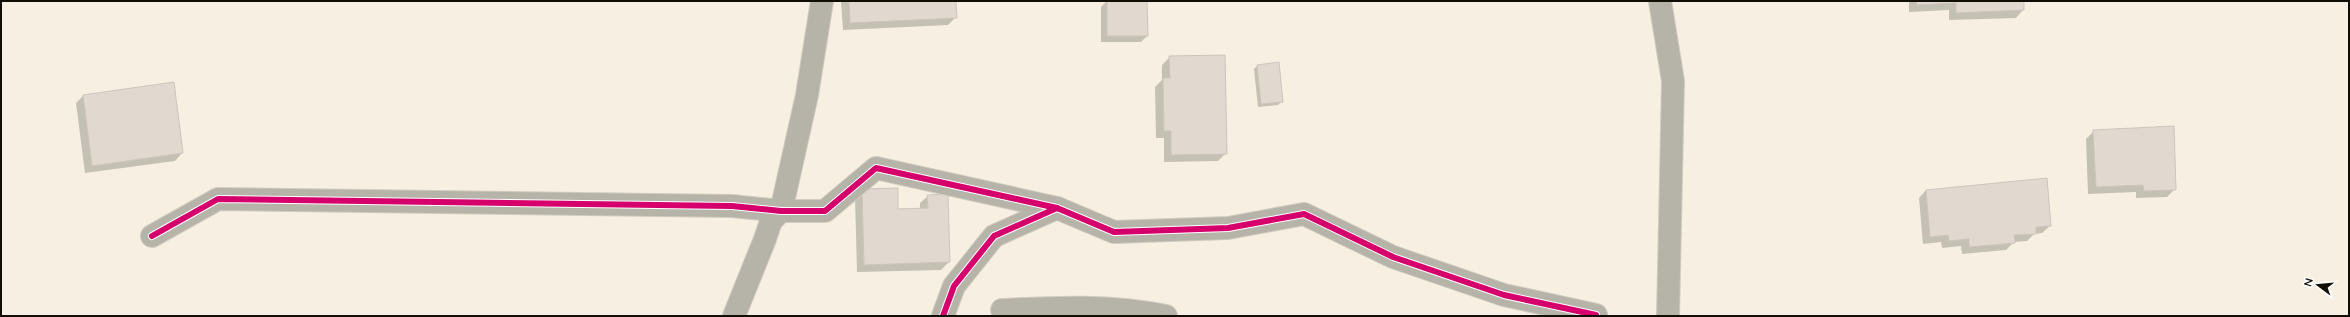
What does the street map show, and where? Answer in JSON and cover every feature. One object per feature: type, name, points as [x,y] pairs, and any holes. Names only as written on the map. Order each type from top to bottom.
[{"type":"street","points":[[734,316],[765,240],[771,221],[781,211],[808,95],[822,1]]},
{"type":"street","points":[[1660,1],[1672,81],[1668,316]]},
{"type":"street","points":[[152,236],[218,199],[732,206],[781,211],[825,211],[876,168],[1058,208],[1114,232],[1228,228],[1304,214],[1393,257],[1504,295],[1595,316]]},
{"type":"street","points":[[943,316],[954,286],[994,236],[1058,208]]},
{"type":"street","points":[[1002,310],[1063,307],[1144,312],[1166,316]]},
{"type":"building","points":[[849,1],[956,1],[957,18],[850,23]]},
{"type":"building","points":[[1107,1],[1147,1],[1148,36],[1107,36]]},
{"type":"building","points":[[1916,1],[2024,1],[2024,10],[1956,13],[1956,3],[1917,5]]},
{"type":"building","points":[[1225,55],[1227,154],[1171,155],[1171,131],[1164,131],[1163,78],[1170,78],[1169,56]]},
{"type":"building","points":[[1279,62],[1283,102],[1261,104],[1257,65]]},
{"type":"building","points":[[174,82],[183,153],[92,166],[83,95]]},
{"type":"building","points":[[2174,126],[2176,190],[2144,191],[2143,185],[2096,187],[2093,130]]},
{"type":"building","points":[[2047,178],[2051,226],[2036,227],[2036,234],[2014,235],[2015,243],[1969,247],[1969,239],[1949,241],[1948,235],[1930,237],[1926,190]]},
{"type":"building","points":[[898,188],[898,209],[928,208],[927,195],[948,194],[950,262],[864,265],[862,189]]},
{"type":"cycle path","points":[[152,236],[218,199],[732,206],[781,211],[825,211],[876,168],[1057,208]]},
{"type":"cycle path","points":[[943,316],[954,286],[994,236],[1057,208],[1114,232],[1228,228],[1304,214],[1393,257],[1504,295],[1596,315]]}]
